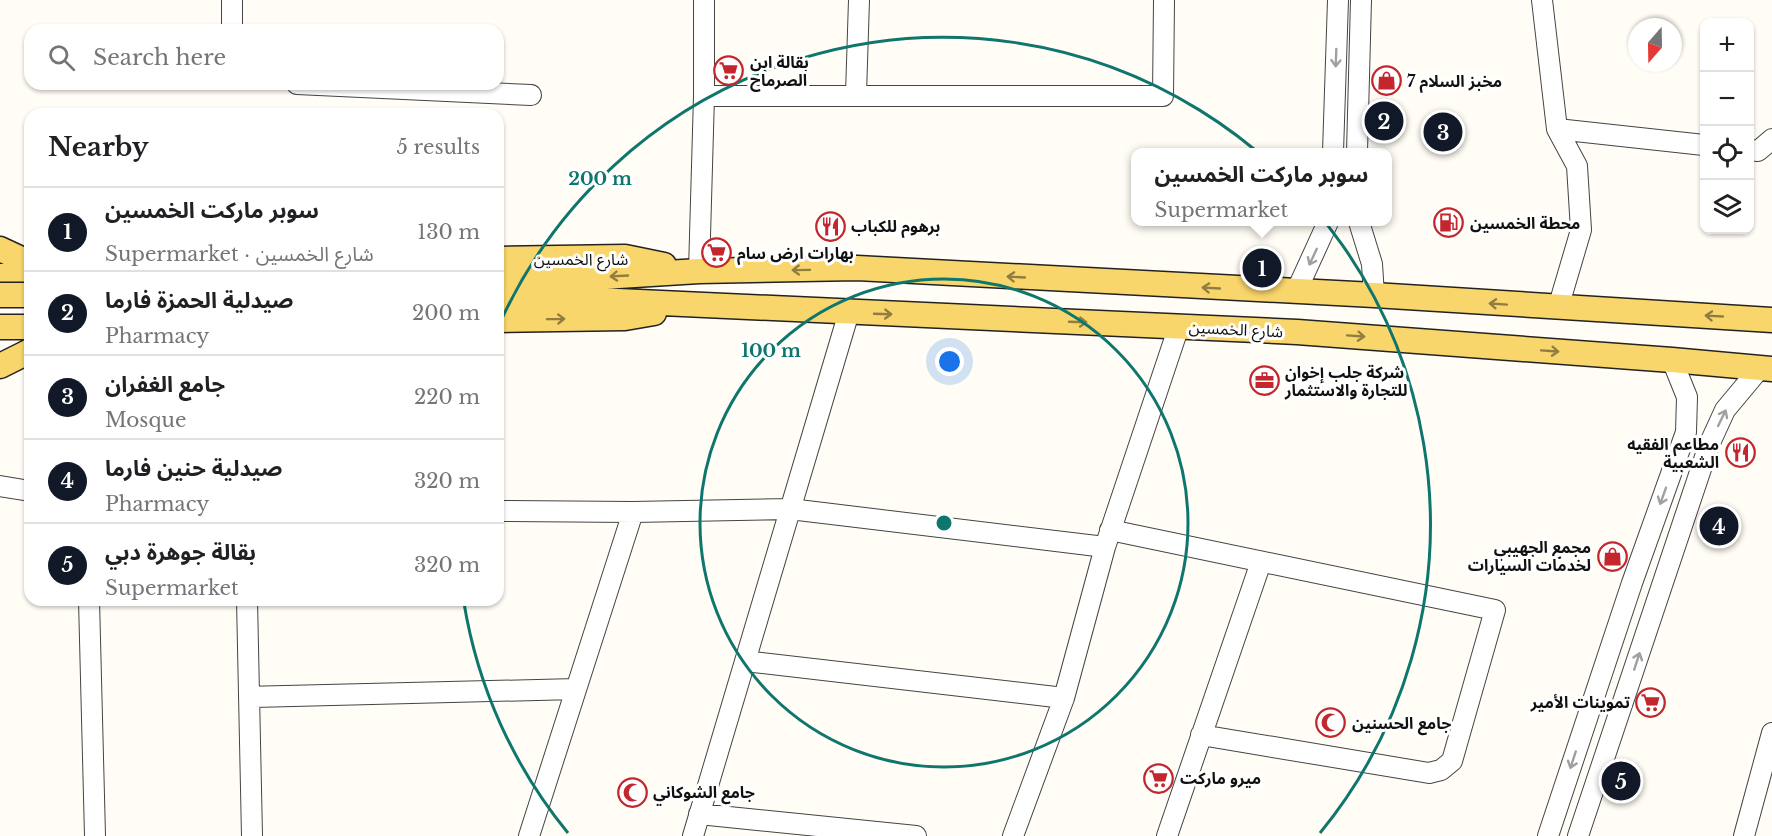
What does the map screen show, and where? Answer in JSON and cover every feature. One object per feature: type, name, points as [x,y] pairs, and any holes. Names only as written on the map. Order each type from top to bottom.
[{"type":"main road","points":[[0,249],[24,262]]},
{"type":"main road","name":"شارع الخمسين","points":[[504,259],[625,257],[699,272]]},
{"type":"main road","points":[[0,263],[24,265]]},
{"type":"main road","name":"شارع الخمسين","points":[[504,297],[699,272],[857,268],[1374,295],[1772,320]]},
{"type":"main road","points":[[0,276],[24,276]]},
{"type":"main road","name":"شارع الخمسين","points":[[504,280],[553,289],[699,305],[1297,332],[1766,369]]},
{"type":"main road","points":[[1296,292],[1297,332]]},
{"type":"main road","points":[[0,295],[24,294]]},
{"type":"main road","name":"شارع الخمسين","points":[[504,320],[625,318],[699,305]]},
{"type":"main road","points":[[0,327],[24,327]]},
{"type":"main road","points":[[0,366],[24,354]]},
{"type":"street","points":[[232,0],[232,24]]},
{"type":"street","points":[[699,272],[704,0]]},
{"type":"street","points":[[856,94],[859,0]]},
{"type":"street","points":[[704,96],[856,94],[1163,96],[1164,0]]},
{"type":"street","points":[[1333,148],[1338,0]]},
{"type":"street","points":[[1357,148],[1361,0]]},
{"type":"street","points":[[1542,0],[1557,129],[1577,166],[1581,230],[1558,308]]},
{"type":"street","points":[[425,90],[531,95]]},
{"type":"street","points":[[1557,129],[1700,145]]},
{"type":"street","points":[[1754,151],[1758,151],[1772,139]]},
{"type":"street","points":[[1296,292],[1326,226]]},
{"type":"street","points":[[1360,226],[1372,264],[1374,295]]},
{"type":"street","points":[[693,836],[849,312]]},
{"type":"street","points":[[1013,836],[1064,698],[1108,539],[1179,326]]},
{"type":"street","points":[[1548,836],[1632,583],[1686,432],[1687,398],[1672,360]]},
{"type":"street","points":[[1578,836],[1709,445],[1725,410],[1766,369]]},
{"type":"street","points":[[0,486],[24,489]]},
{"type":"street","points":[[504,511],[633,512],[790,509],[1108,539],[1261,562],[1495,610],[1452,761],[1442,770],[1429,773],[1202,735]]},
{"type":"street","points":[[529,836],[633,512]]},
{"type":"street","points":[[1167,836],[1261,562]]},
{"type":"street","points":[[89,606],[95,836]]},
{"type":"street","points":[[247,606],[252,836]]},
{"type":"street","points":[[745,661],[1064,698]]},
{"type":"street","points":[[249,697],[576,690]]},
{"type":"street","points":[[1582,733],[1609,744]]},
{"type":"street","points":[[1744,836],[1772,733]]},
{"type":"street","points":[[699,814],[868,834],[916,836]]},
{"type":"place","name":"بقالة ابن الصرماح","points":[[729,71]]},
{"type":"place","name":"مخبز السلام 7","points":[[1386,81]]},
{"type":"place","name":"صيدلية الحمزة فارما","points":[[1384,121]]},
{"type":"place","name":"جامع الغفران","points":[[1443,132]]},
{"type":"place","name":"محطة الخمسين","points":[[1449,223]]},
{"type":"place","name":"برهوم للكباب","points":[[830,226]]},
{"type":"place","name":"بهارات ارض سام","points":[[716,253]]},
{"type":"place","name":"سوبر ماركت الخمسين","points":[[1262,268]]},
{"type":"place","name":"شركة جلب إخوان للتجارة والاستثمار","points":[[1264,381]]},
{"type":"place","name":"مطاعم الفقيه الشعبية","points":[[1740,453]]},
{"type":"place","name":"صيدلية حنين فارما","points":[[1719,526]]},
{"type":"place","name":"مجمع الجهيبي لخدمات السيارات","points":[[1612,556]]},
{"type":"place","name":"تموينات الأمير","points":[[1651,702]]},
{"type":"place","name":"جامع الحسنين","points":[[1331,723]]},
{"type":"place","name":"ميرو ماركت","points":[[1159,778]]},
{"type":"place","name":"بقالة جوهرة دبي","points":[[1621,781]]},
{"type":"place","name":"جامع الشوكاني","points":[[632,792]]}]
